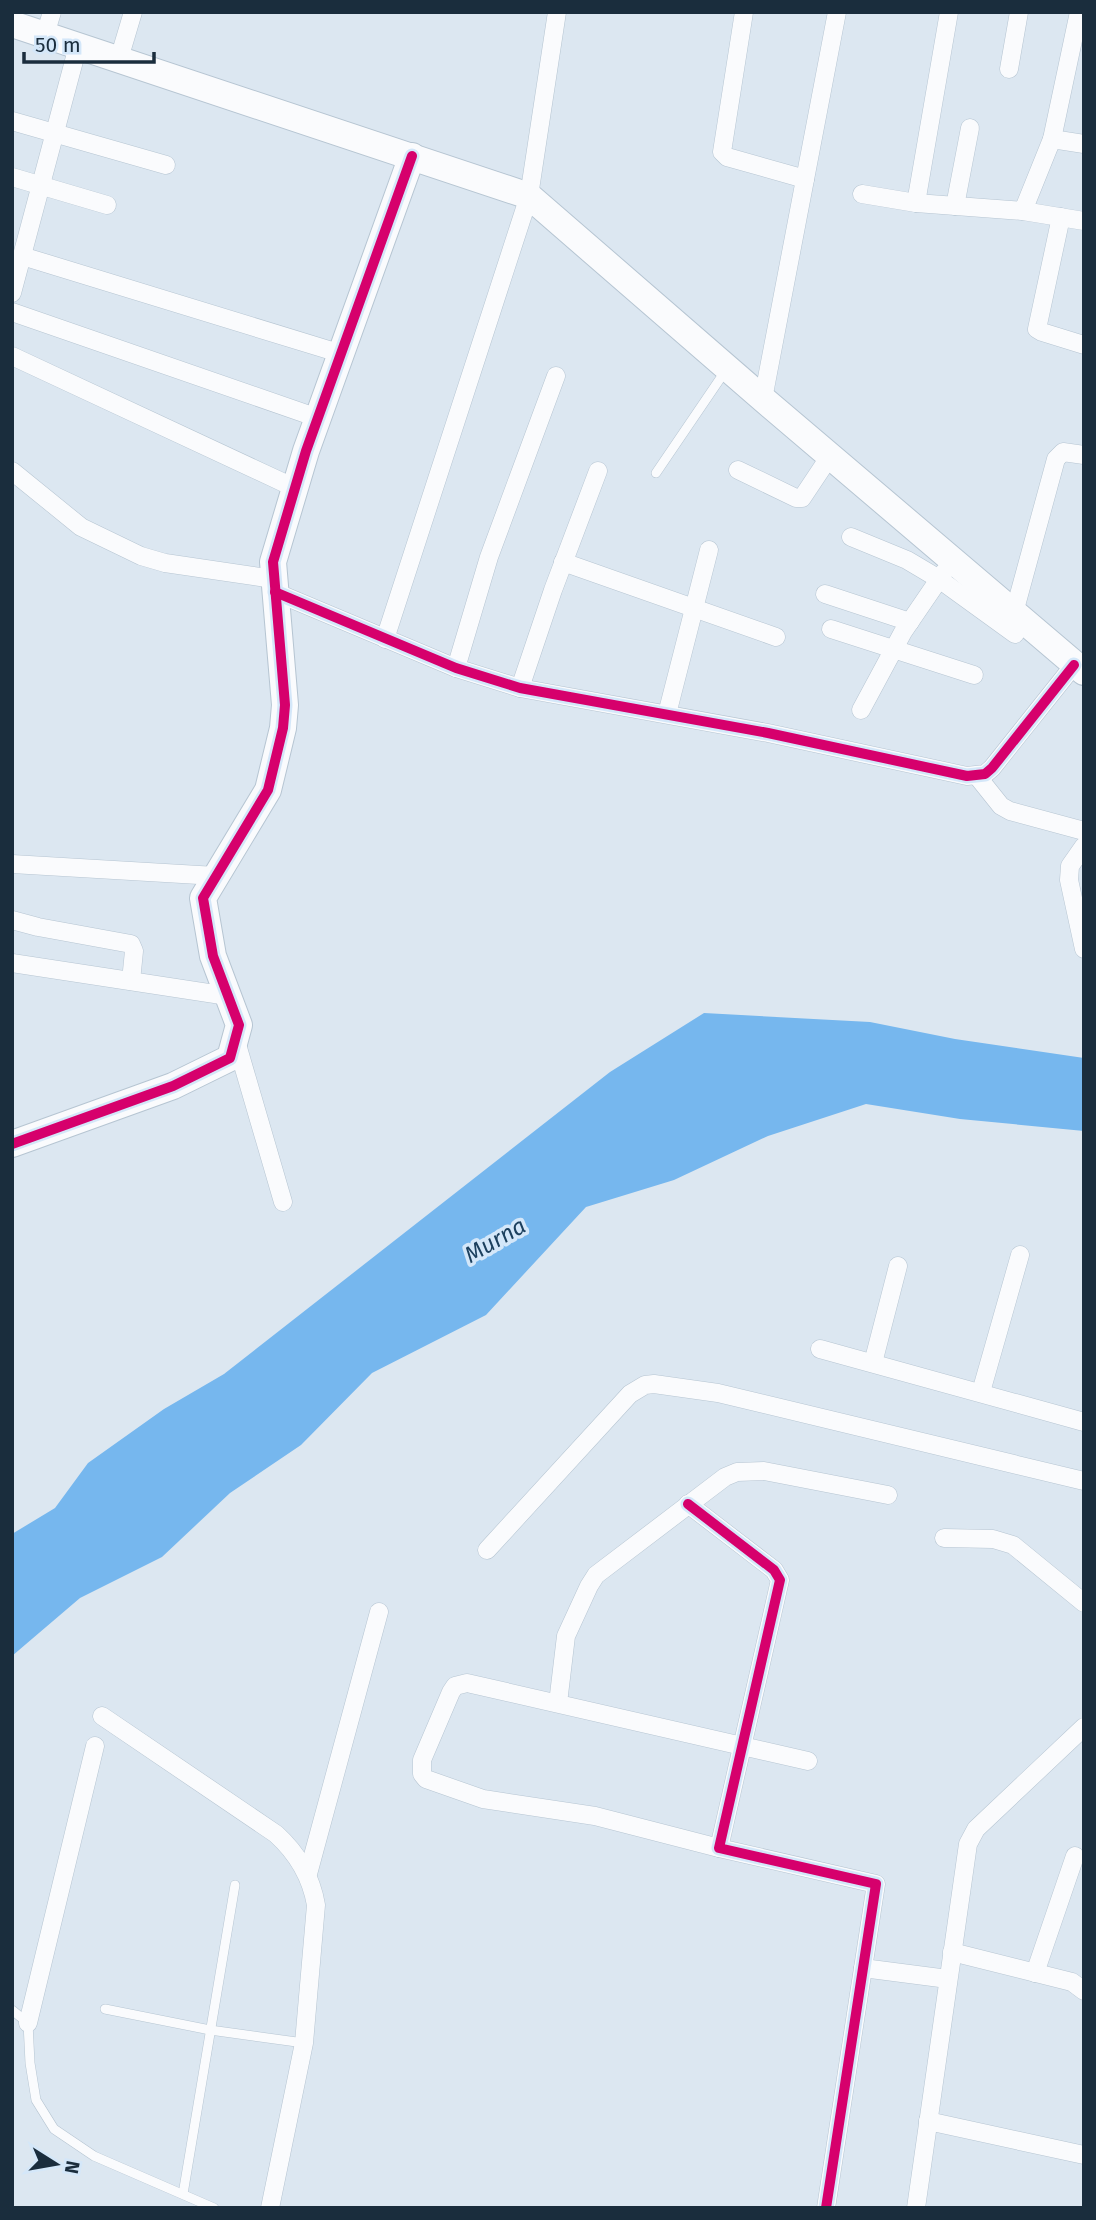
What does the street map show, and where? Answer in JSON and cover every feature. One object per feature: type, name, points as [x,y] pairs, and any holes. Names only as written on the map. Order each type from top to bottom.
[{"type":"main road","points":[[12,24],[48,24],[78,46],[529,195],[830,456],[945,570],[1014,624],[1079,669]]},
{"type":"main road","points":[[12,1144],[173,1086],[230,1058],[239,1026],[213,956],[203,898],[268,790],[284,716],[273,562],[318,418],[412,156]]},
{"type":"street","points":[[119,59],[133,12]]},
{"type":"street","points":[[385,639],[529,195],[557,12]]},
{"type":"street","points":[[744,12],[722,152],[727,157],[805,178]]},
{"type":"street","points":[[763,399],[837,12]]},
{"type":"street","points":[[916,203],[949,12]]},
{"type":"street","points":[[1009,69],[1019,12]]},
{"type":"street","points":[[1023,211],[1052,139],[1079,12]]},
{"type":"street","points":[[12,293],[19,252],[41,186],[78,46]]},
{"type":"street","points":[[12,121],[166,165]]},
{"type":"street","points":[[955,206],[971,128]]},
{"type":"street","points":[[1052,139],[1084,144]]},
{"type":"street","points":[[12,177],[107,205]]},
{"type":"street","points":[[862,194],[916,203],[1023,211],[1084,221]]},
{"type":"street","points":[[1061,217],[1037,329],[1084,345]]},
{"type":"street","points":[[19,252],[342,354]]},
{"type":"street","points":[[12,312],[318,418]]},
{"type":"street","points":[[12,356],[295,488]]},
{"type":"street","points":[[456,668],[489,557],[556,376]]},
{"type":"street","points":[[1014,624],[1056,459],[1063,452],[1084,455]]},
{"type":"street","points":[[738,470],[796,498],[802,498],[830,456]]},
{"type":"street","points":[[12,471],[81,527],[141,556],[274,585],[385,639],[456,668],[520,688],[768,733],[967,776],[985,774],[992,768],[1079,669]]},
{"type":"street","points":[[520,688],[598,471]]},
{"type":"street","points":[[851,537],[907,560],[945,570],[910,622],[861,710]]},
{"type":"street","points":[[667,714],[709,550]]},
{"type":"street","points":[[564,562],[776,637]]},
{"type":"street","points":[[825,594],[910,622]]},
{"type":"street","points":[[831,629],[974,675]]},
{"type":"street","points":[[977,776],[1001,806],[1010,811],[1084,831]]},
{"type":"street","points":[[1084,846],[1070,866],[1069,880],[1084,948]]},
{"type":"street","points":[[12,864],[216,876]]},
{"type":"street","points":[[12,920],[131,944],[134,951],[131,981]]},
{"type":"street","points":[[12,963],[228,996]]},
{"type":"street","points":[[236,1039],[284,1202]]},
{"type":"street","points":[[981,1392],[1020,1255]]},
{"type":"street","points":[[873,1363],[898,1266]]},
{"type":"street","points":[[820,1349],[1084,1422]]},
{"type":"street","points":[[487,1550],[630,1394],[646,1385],[654,1384],[718,1393],[1084,1481]]},
{"type":"street","points":[[558,1703],[566,1636],[589,1586],[604,1568],[725,1477],[749,1470],[888,1494]]},
{"type":"street","points":[[688,1504],[774,1570],[780,1580],[719,1848]]},
{"type":"street","points":[[944,1538],[993,1539],[1013,1545],[1084,1603]]},
{"type":"street","points":[[308,1874],[379,1612]]},
{"type":"street","points":[[808,1761],[467,1683],[456,1686],[450,1692],[422,1760],[422,1774],[426,1779],[483,1799],[595,1816],[876,1884],[826,2208]]},
{"type":"street","points":[[102,1716],[276,1835],[289,1845],[308,1874],[316,1905],[304,2043],[270,2208]]},
{"type":"street","points":[[916,2208],[971,1836],[1084,1727]]},
{"type":"street","points":[[28,2024],[95,1746]]},
{"type":"street","points":[[1035,1973],[1075,1856]]},
{"type":"street","points":[[952,1952],[1072,1982],[1084,1991]]},
{"type":"street","points":[[863,1968],[948,1979]]},
{"type":"street","points":[[928,2121],[1084,2155]]},
{"type":"lane","points":[[656,473],[727,368]]},
{"type":"lane","points":[[183,2194],[235,1885]]},
{"type":"lane","points":[[12,2010],[28,2024],[36,2100],[54,2129],[94,2156],[214,2208]]},
{"type":"lane","points":[[105,2010],[210,2031],[304,2043]]},
{"type":"water","name":"Murna","points":[[704,1013],[870,1022],[955,1039],[1084,1058],[1084,1131],[960,1119],[866,1104],[768,1136],[674,1180],[586,1207],[486,1315],[372,1373],[301,1445],[230,1493],[162,1557],[80,1598],[12,1656],[12,1534],[55,1508],[88,1463],[164,1409],[224,1374],[610,1072]]},
{"type":"cycle path","points":[[12,1144],[173,1086],[230,1058],[239,1025],[213,956],[203,898],[268,790],[283,728],[285,705],[273,562],[306,451],[412,156]]},
{"type":"cycle path","points":[[275,592],[456,668],[520,688],[768,733],[967,776],[985,774],[992,768],[1074,665]]},
{"type":"cycle path","points":[[688,1504],[774,1570],[780,1580],[719,1848],[876,1884],[826,2208]]}]
